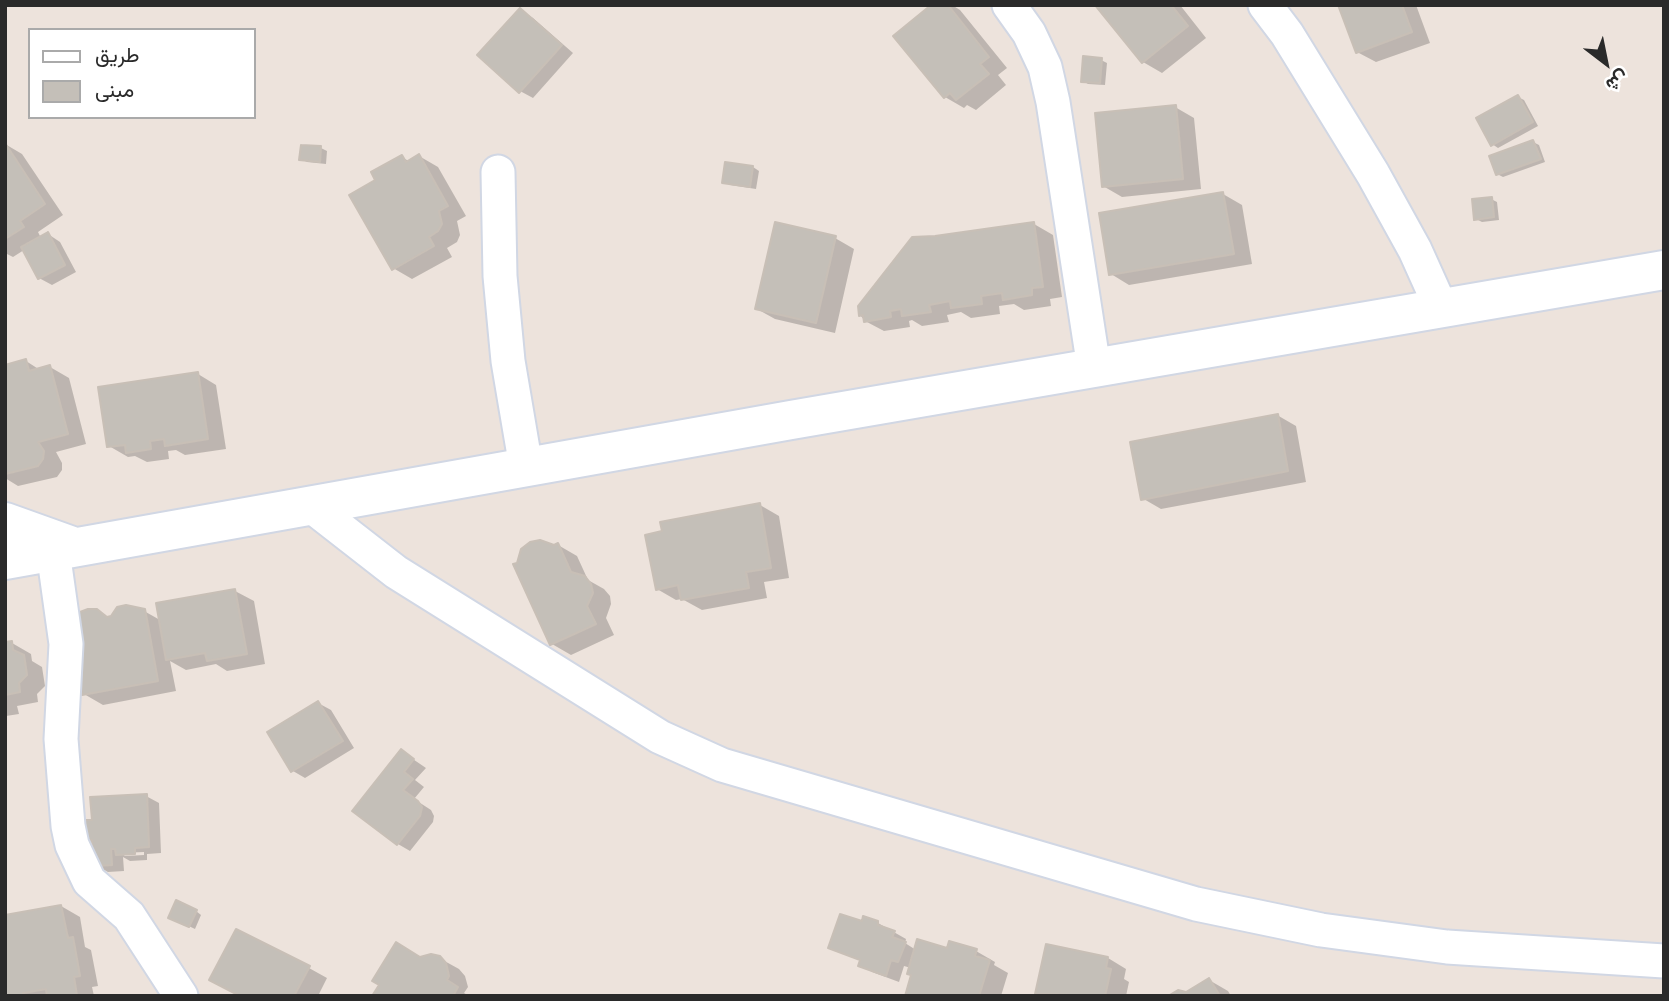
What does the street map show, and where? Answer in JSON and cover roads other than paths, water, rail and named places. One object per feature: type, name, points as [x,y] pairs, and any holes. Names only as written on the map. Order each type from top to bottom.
[{"type":"street","points":[[1009,5],[1029,33],[1045,67],[1053,102],[1094,368]]},
{"type":"street","points":[[1265,5],[1287,34],[1373,174],[1415,250],[1442,310]]},
{"type":"street","points":[[498,172],[499,276],[508,361],[526,467]]},
{"type":"street","points":[[5,560],[1664,270]]},
{"type":"street","points":[[310,505],[396,572],[660,737],[722,765],[1182,900],[1258,917],[1321,930],[1447,947],[1664,961]]},
{"type":"street","points":[[5,522],[64,549]]},
{"type":"street","points":[[64,549],[66,645],[61,739],[72,845],[89,881],[129,916],[181,996]]}]
